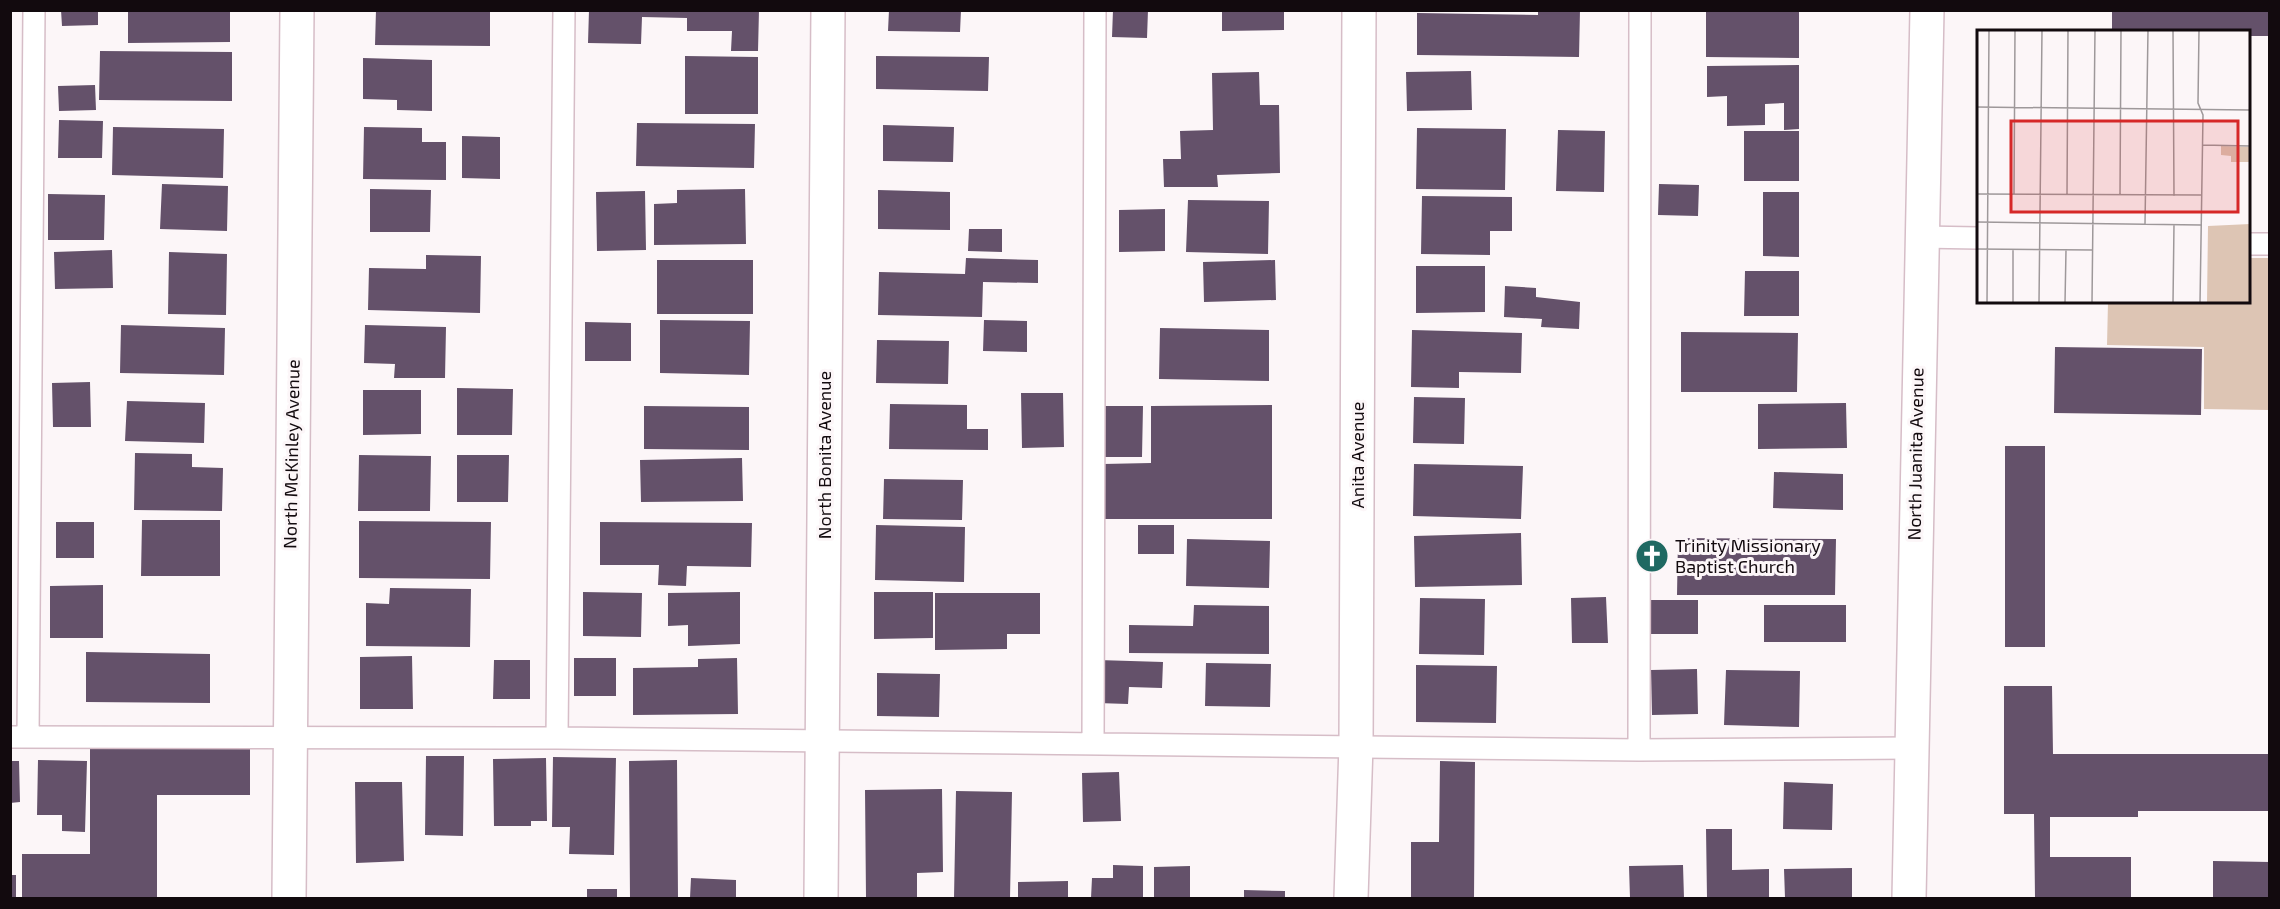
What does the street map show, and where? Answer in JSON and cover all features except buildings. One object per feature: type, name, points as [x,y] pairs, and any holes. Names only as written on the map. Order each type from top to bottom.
[{"type":"street","name":"North McKinley Avenue","points":[[289,898],[297,10]]},
{"type":"street","name":"North Bonita Avenue","points":[[821,898],[828,10]]},
{"type":"street","name":"Anita Avenue","points":[[1351,898],[1356,745],[1359,10]]},
{"type":"street","name":"North Juanita Avenue","points":[[1909,898],[1927,10]]},
{"type":"lane","points":[[34,10],[20,737],[557,738],[1356,745],[1639,750],[1911,748]]},
{"type":"lane","points":[[557,738],[564,10]]},
{"type":"lane","points":[[1093,744],[1095,10]]},
{"type":"lane","points":[[1639,750],[1640,10]]},
{"type":"lane","points":[[1921,237],[1977,238]]},
{"type":"lane","points":[[2250,244],[2270,244]]},
{"type":"shaded area","points":[[2250,258],[2269,258],[2269,410],[2204,409],[2204,347],[2107,345],[2108,303],[2250,303]]},
{"type":"place","name":"Trinity Missionary Baptist Church","points":[[1652,556]]}]
